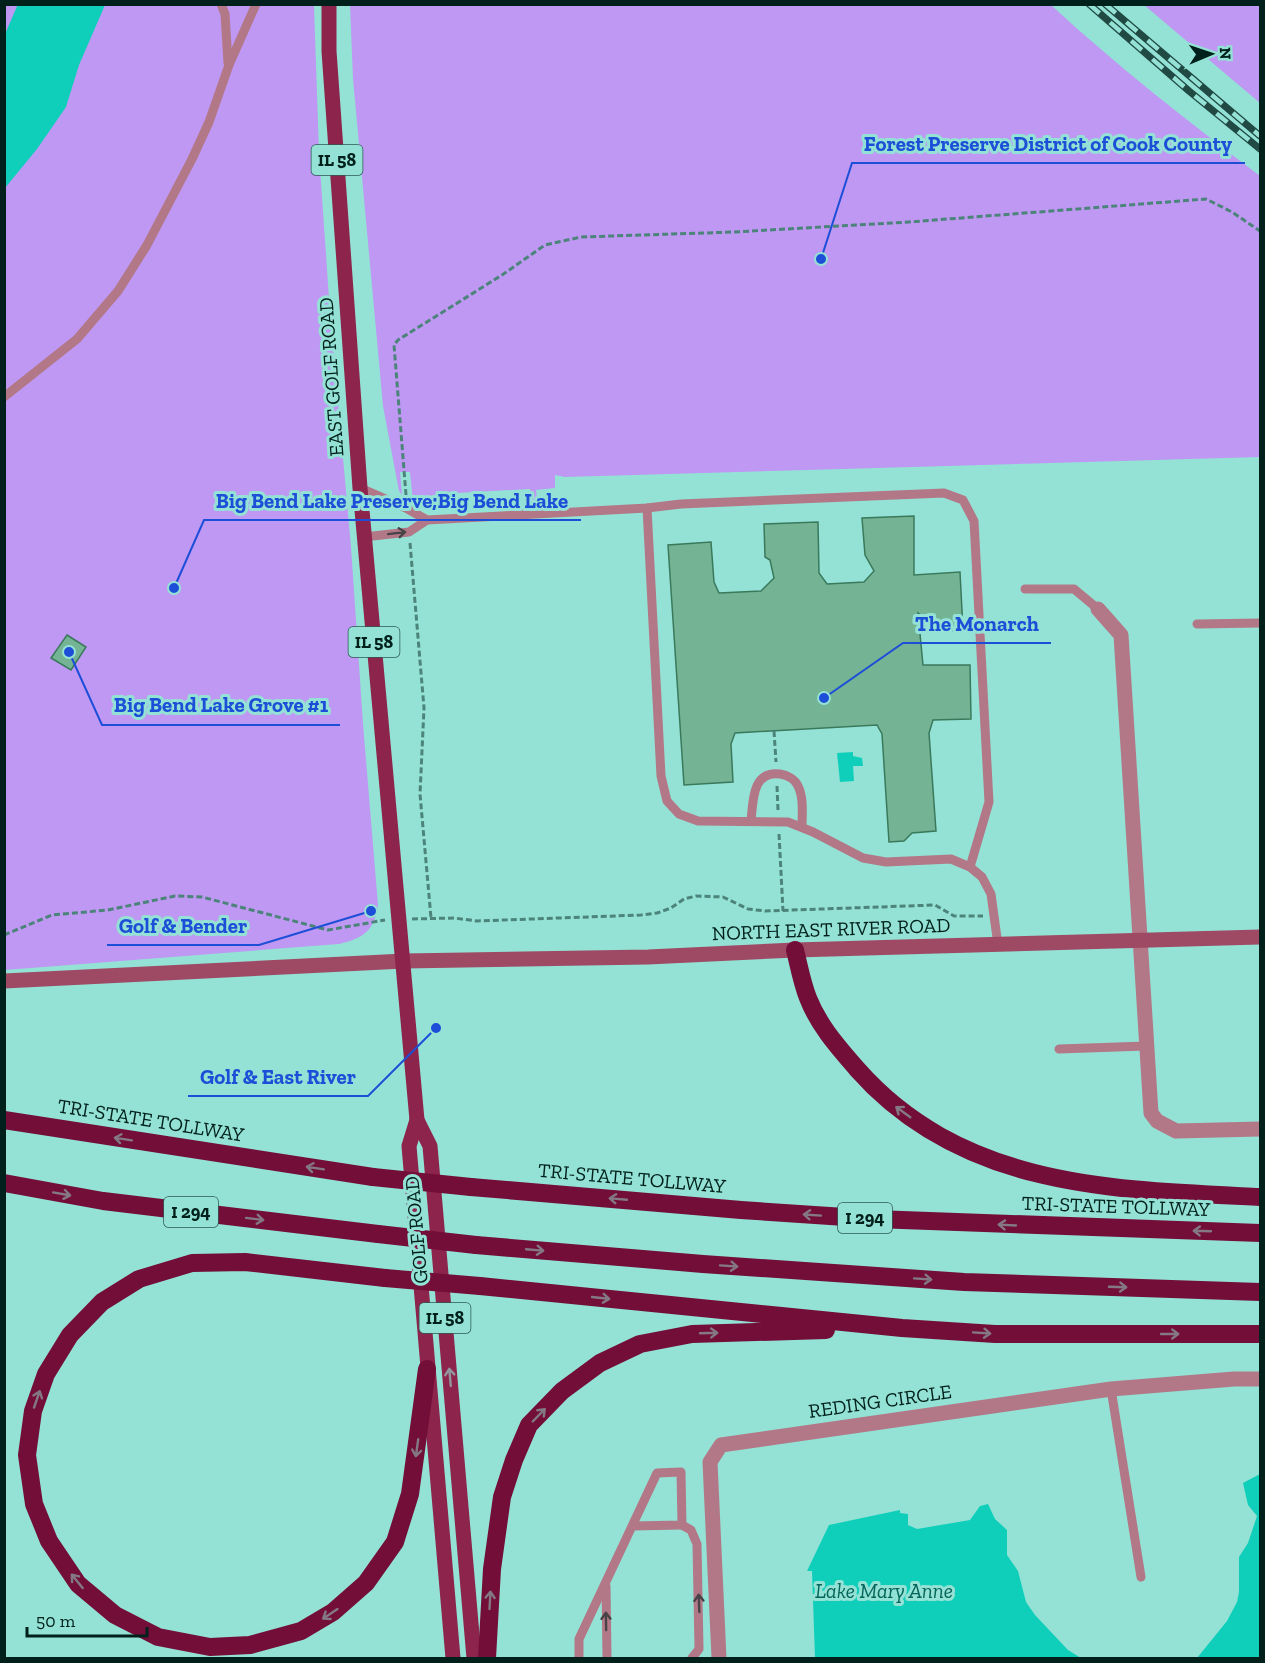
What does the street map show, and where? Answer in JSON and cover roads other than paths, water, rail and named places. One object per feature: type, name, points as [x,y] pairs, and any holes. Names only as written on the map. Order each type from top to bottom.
[{"type":"highway","points":[[795,950],[808,998],[828,1035],[863,1076],[899,1110],[952,1144],[1014,1169],[1090,1185],[1140,1191],[1260,1197]]},
{"type":"highway","name":"TRI-STATE TOLLWAY","points":[[4,1120],[373,1177],[471,1187],[875,1219],[1260,1233]]},
{"type":"highway","name":"I 294","points":[[4,1183],[103,1201],[476,1245],[964,1282],[1260,1292]]},
{"type":"highway","points":[[427,1369],[410,1494],[395,1542],[366,1583],[333,1612],[301,1631],[250,1645],[210,1647],[158,1637],[115,1615],[78,1584],[49,1541],[34,1504],[27,1455],[33,1411],[45,1374],[70,1335],[102,1302],[139,1279],[192,1263],[245,1262],[385,1278],[902,1328],[995,1334],[1260,1334]]},
{"type":"highway","points":[[487,1659],[492,1569],[502,1497],[529,1425],[562,1391],[600,1363],[640,1344],[692,1334],[902,1328]]},
{"type":"main road","name":"EAST GOLF ROAD","points":[[329,4],[329,51],[360,488],[404,961]]},
{"type":"main road","name":"GOLF ROAD","points":[[404,961],[417,1120],[409,1146],[453,1659]]},
{"type":"main road","name":"GOLF ROAD","points":[[417,1120],[430,1146],[474,1659]]},
{"type":"street","points":[[1098,609],[1121,635],[1151,1113],[1157,1121],[1176,1131],[1260,1129]]},
{"type":"street","name":"NORTH EAST RIVER ROAD","points":[[4,981],[404,961],[648,957],[795,950],[1260,937]]},
{"type":"street","name":"REDING CIRCLE","points":[[719,1659],[710,1462],[721,1446],[1111,1389],[1234,1378],[1260,1379]]},
{"type":"lane","points":[[221,4],[225,14],[229,65]]},
{"type":"lane","points":[[4,397],[77,339],[118,291],[147,245],[192,159],[256,4]]},
{"type":"lane","points":[[360,488],[427,520]]},
{"type":"lane","points":[[364,537],[409,532],[427,520],[647,508],[681,504],[944,493],[963,500],[975,521],[988,802],[970,867]]},
{"type":"lane","points":[[647,508],[661,776],[667,801],[680,814],[698,821],[788,822],[863,858],[886,862],[951,859],[970,867],[982,877],[991,894],[998,945]]},
{"type":"lane","points":[[1024,589],[1074,589],[1098,609]]},
{"type":"lane","points":[[1197,624],[1260,623]]},
{"type":"lane","points":[[751,821],[756,784],[762,777],[781,774],[791,777],[798,784],[802,795],[802,827]]},
{"type":"lane","points":[[1059,1049],[1146,1046]]},
{"type":"lane","points":[[1111,1389],[1141,1577]]},
{"type":"lane","points":[[579,1659],[579,1639],[657,1473],[681,1472],[682,1525]]},
{"type":"lane","points":[[632,1526],[682,1525],[691,1530],[697,1544],[699,1649],[692,1659]]},
{"type":"lane","points":[[606,1582],[607,1659]]},
{"type":"water","points":[[18,4],[105,5],[79,65],[66,107],[37,149],[5,188],[5,34]]},
{"type":"water","points":[[853,752],[853,756],[862,758],[863,766],[853,766],[854,781],[840,782],[837,753]]},
{"type":"water","points":[[1260,1474],[1260,1658],[1197,1658],[1227,1621],[1237,1602],[1239,1557],[1248,1543],[1257,1516],[1248,1505],[1243,1483]]},
{"type":"water","name":"Lake Mary Anne","points":[[988,1504],[995,1519],[1007,1530],[1007,1555],[1018,1571],[1026,1602],[1068,1650],[1081,1658],[815,1658],[812,1571],[807,1571],[829,1525],[900,1510],[900,1513],[908,1514],[908,1525],[917,1529],[970,1520],[980,1506]]},
{"type":"railway","points":[[1089,4],[1260,149]]},
{"type":"railway","points":[[1105,4],[1260,136]]},
{"type":"place","name":"Forest Preserve District of Cook County","points":[[821,259]]},
{"type":"place","name":"Big Bend Lake Preserve;Big Bend Lake","points":[[174,588]]},
{"type":"place","name":"Big Bend Lake Grove #1","points":[[69,652]]},
{"type":"place","name":"The Monarch","points":[[824,698]]},
{"type":"place","name":"Golf & Bender","points":[[371,911]]},
{"type":"place","name":"Golf & East River","points":[[436,1028]]}]
